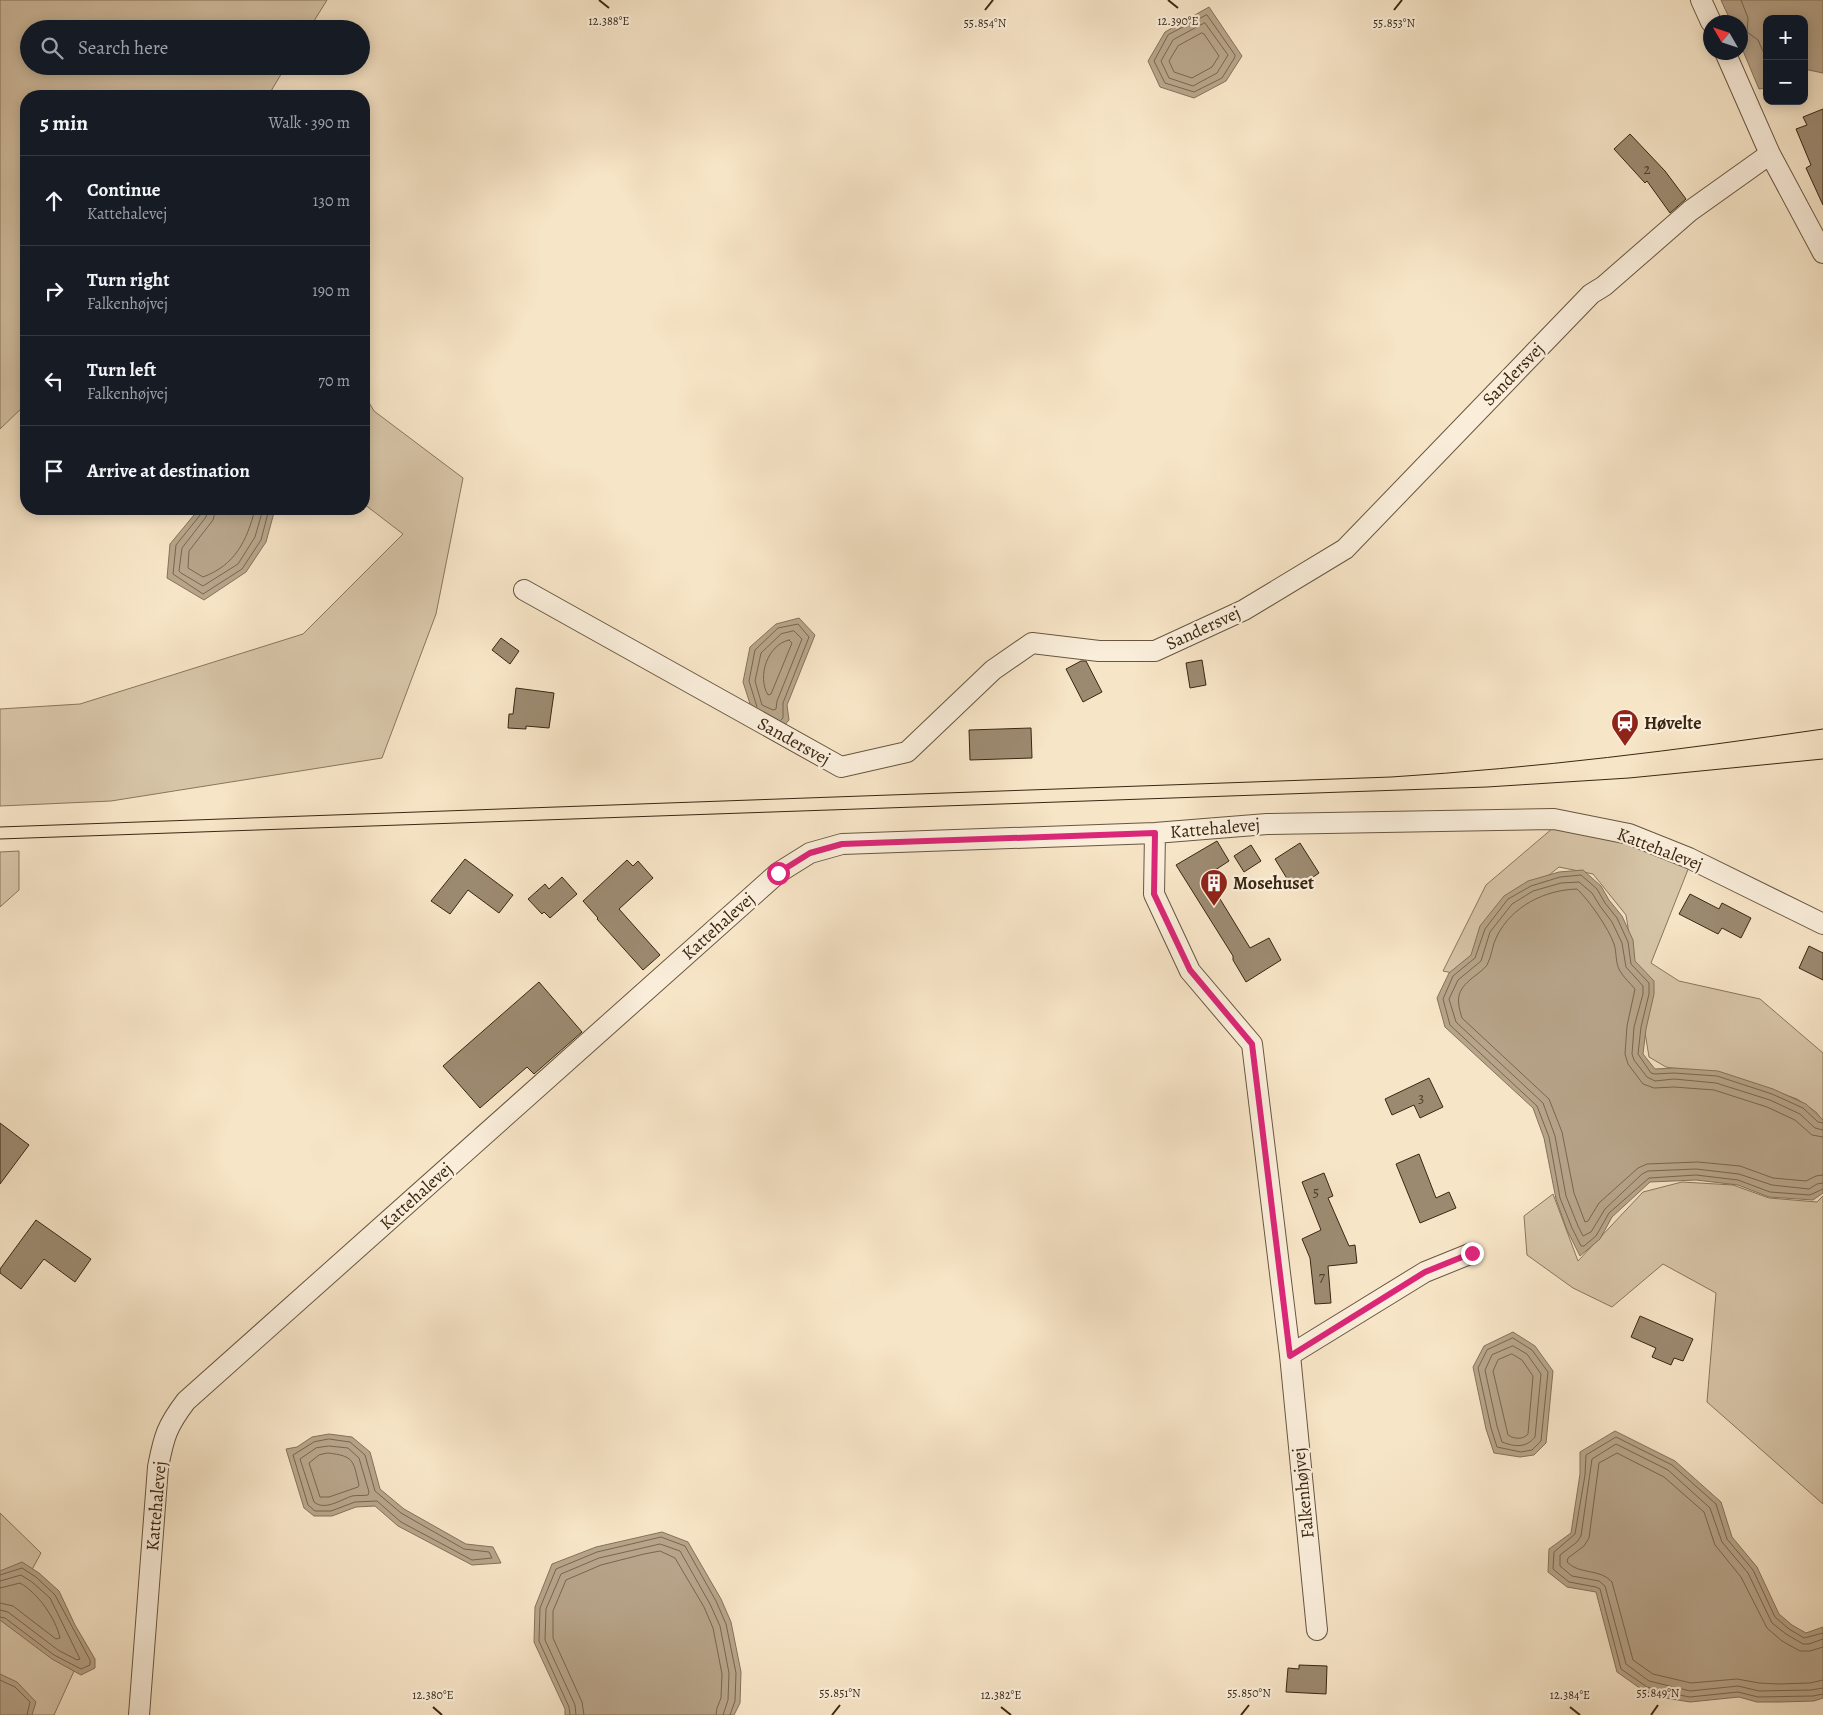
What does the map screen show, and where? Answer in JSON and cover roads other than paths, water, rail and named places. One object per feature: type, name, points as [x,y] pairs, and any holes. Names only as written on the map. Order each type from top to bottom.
[{"type":"street","points":[[1701,0],[1708,15]]},
{"type":"street","points":[[1729,60],[1770,154],[1823,253]]},
{"type":"street","name":"Sandersvej","points":[[524,590],[841,767],[908,752],[993,670],[1032,643],[1099,651],[1155,651],[1244,610],[1345,549],[1591,294],[1604,286],[1690,211],[1770,154]]},
{"type":"street","name":"Kattehalevej","points":[[139,1715],[158,1467],[164,1438],[171,1420],[186,1401],[778,873],[810,853],[842,844],[1155,833],[1267,824],[1554,819],[1629,834],[1689,858],[1823,924]]},
{"type":"street","name":"Falkenhøjvej","points":[[1155,833],[1154,894],[1190,970],[1252,1044],[1290,1356],[1317,1630]]},
{"type":"street","points":[[1290,1356],[1425,1272],[1472,1253]]},
{"type":"water","points":[[1721,0],[1823,0],[1823,73],[1808,70],[1808,15],[1763,15],[1763,88],[1759,89],[1747,60],[1748,15],[1728,15]]},
{"type":"water","points":[[1209,7],[1242,56],[1226,81],[1194,98],[1160,87],[1148,61],[1165,32]]},
{"type":"water","points":[[194,515],[273,515],[266,542],[246,572],[204,600],[167,578],[170,544]]},
{"type":"water","points":[[799,618],[815,635],[787,705],[789,720],[783,727],[753,713],[743,682],[750,647],[776,624]]},
{"type":"water","points":[[1583,870],[1601,886],[1622,916],[1633,940],[1635,961],[1654,981],[1654,994],[1646,1029],[1643,1054],[1655,1069],[1674,1068],[1718,1071],[1773,1089],[1806,1104],[1823,1120],[1823,1193],[1813,1200],[1769,1197],[1738,1185],[1696,1180],[1650,1182],[1612,1217],[1600,1239],[1580,1256],[1567,1230],[1556,1199],[1544,1138],[1533,1108],[1445,1027],[1437,998],[1449,973],[1471,955],[1480,926],[1504,896],[1528,881],[1559,872]]},
{"type":"water","points":[[1513,1332],[1535,1346],[1553,1371],[1546,1443],[1534,1455],[1520,1457],[1494,1453],[1486,1429],[1473,1367],[1484,1346]]},
{"type":"water","points":[[1615,1431],[1675,1461],[1721,1502],[1732,1537],[1757,1567],[1779,1614],[1792,1625],[1806,1633],[1823,1627],[1823,1698],[1814,1701],[1757,1702],[1739,1697],[1690,1702],[1666,1698],[1644,1691],[1617,1672],[1596,1592],[1567,1587],[1548,1572],[1549,1549],[1571,1533],[1580,1474],[1580,1452]]},
{"type":"water","points":[[329,1434],[352,1437],[370,1452],[380,1489],[404,1509],[466,1544],[493,1547],[501,1563],[472,1565],[398,1526],[375,1506],[356,1507],[332,1516],[314,1516],[304,1508],[286,1449],[297,1447],[312,1437]]},
{"type":"water","points":[[662,1532],[688,1542],[721,1599],[731,1622],[741,1672],[740,1703],[734,1715],[565,1715],[565,1709],[534,1642],[535,1607],[552,1564],[596,1547]]},
{"type":"water","points":[[22,1562],[39,1573],[59,1591],[75,1625],[95,1659],[95,1668],[81,1675],[52,1659],[0,1620],[0,1571]]},
{"type":"water","points":[[0,1674],[17,1682],[36,1702],[32,1715],[0,1715]]},
{"type":"tram line","points":[[0,827],[1391,777],[1499,769],[1715,744],[1823,729]]},
{"type":"tram line","points":[[0,839],[1487,787],[1629,778],[1823,759]]},
{"type":"place","name":"Høvelte","points":[[1625,747]]},
{"type":"place","name":"Mosehuset","points":[[1214,907]]}]
